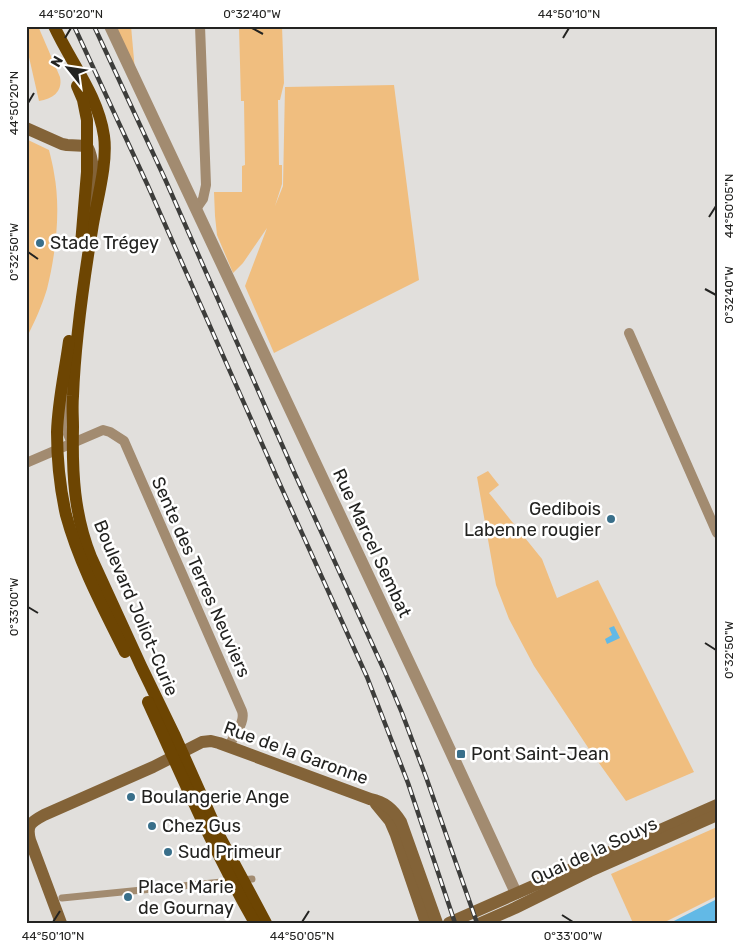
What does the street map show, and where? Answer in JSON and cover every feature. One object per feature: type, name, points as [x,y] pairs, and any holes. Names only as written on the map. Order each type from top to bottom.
[{"type":"main road","name":"Boulevard Joliot-Curie","points":[[45,26],[83,100],[87,120],[84,225],[58,414],[59,471],[64,504],[77,549],[150,706],[266,923]]},
{"type":"main road","name":"Boulevard Joliot-Curie","points":[[54,26],[91,96],[100,119],[104,138],[102,173],[92,228],[75,357],[72,400],[72,444],[75,490],[80,524],[84,541],[177,754]]},
{"type":"main road","points":[[26,128],[62,144],[87,146],[89,149],[93,173],[92,228]]},
{"type":"main road","name":"Rue de la Garonne","points":[[61,923],[30,840],[29,820],[44,816],[153,767],[205,741],[229,746],[386,804],[401,822],[437,923]]},
{"type":"main road","name":"Rue de la Garonne","points":[[370,799],[377,804],[390,820],[426,923]]},
{"type":"main road","name":"Quai de la Souys","points":[[449,923],[717,805]]},
{"type":"main road","name":"Quai de la Souys","points":[[484,922],[590,871],[717,815]]},
{"type":"main road","name":"Boulevard Joliot-Curie","points":[[242,880],[255,923]]},
{"type":"street","name":"Rue Marcel Sembat","points":[[110,26],[516,893]]},
{"type":"street","points":[[196,209],[203,199],[206,185],[200,26]]},
{"type":"street","points":[[629,334],[717,534]]},
{"type":"street","points":[[26,464],[72,444],[66,429],[67,400],[63,376]]},
{"type":"street","name":"Sente des Terres Neuviers","points":[[72,444],[103,430],[124,441],[242,711],[243,722],[229,746]]},
{"type":"street","points":[[62,898],[242,880]]},
{"type":"street","points":[[484,922],[516,893],[529,901]]},
{"type":"shaded area","points":[[26,26],[38,26],[60,77],[58,91],[48,99],[39,101],[26,44]]},
{"type":"shaded area","points":[[114,26],[131,26],[135,71]]},
{"type":"shaded area","points":[[239,26],[282,26],[284,83],[280,100],[278,100],[279,165],[282,165],[282,184],[275,206],[283,186],[285,87],[394,85],[419,280],[274,353],[245,286],[267,228],[243,263],[233,273],[217,235],[214,192],[242,192],[242,166],[245,165],[244,101],[241,101]]},
{"type":"shaded area","name":"Stade Trégey","points":[[26,139],[49,150],[56,187],[57,216],[53,261],[47,289],[26,339]]},
{"type":"shaded area","points":[[488,471],[499,485],[489,493],[542,559],[557,598],[598,580],[694,772],[626,801],[589,749],[534,666],[509,619],[496,585],[477,477]]},
{"type":"shaded area","points":[[717,827],[717,896],[663,923],[633,923],[611,874]]},
{"type":"water","points":[[614,626],[620,638],[607,644],[605,639],[612,635],[609,628]]},
{"type":"water","points":[[717,899],[717,923],[670,923]]},
{"type":"railway","points":[[74,26],[148,186],[367,677],[408,783],[455,923]]},
{"type":"railway","points":[[94,26],[165,179],[294,472],[384,670],[426,777],[477,923]]},
{"type":"place","name":"Stade Trégey","points":[[40,243]]},
{"type":"place","name":"Gedibois Labenne rougier","points":[[611,519]]},
{"type":"place","name":"Pont Saint-Jean","points":[[461,754]]},
{"type":"place","name":"Boulangerie Ange","points":[[131,797]]},
{"type":"place","name":"Chez Gus","points":[[152,826]]},
{"type":"place","name":"Sud Primeur","points":[[168,852]]},
{"type":"place","name":"Place Marie de Gournay","points":[[128,897]]}]
